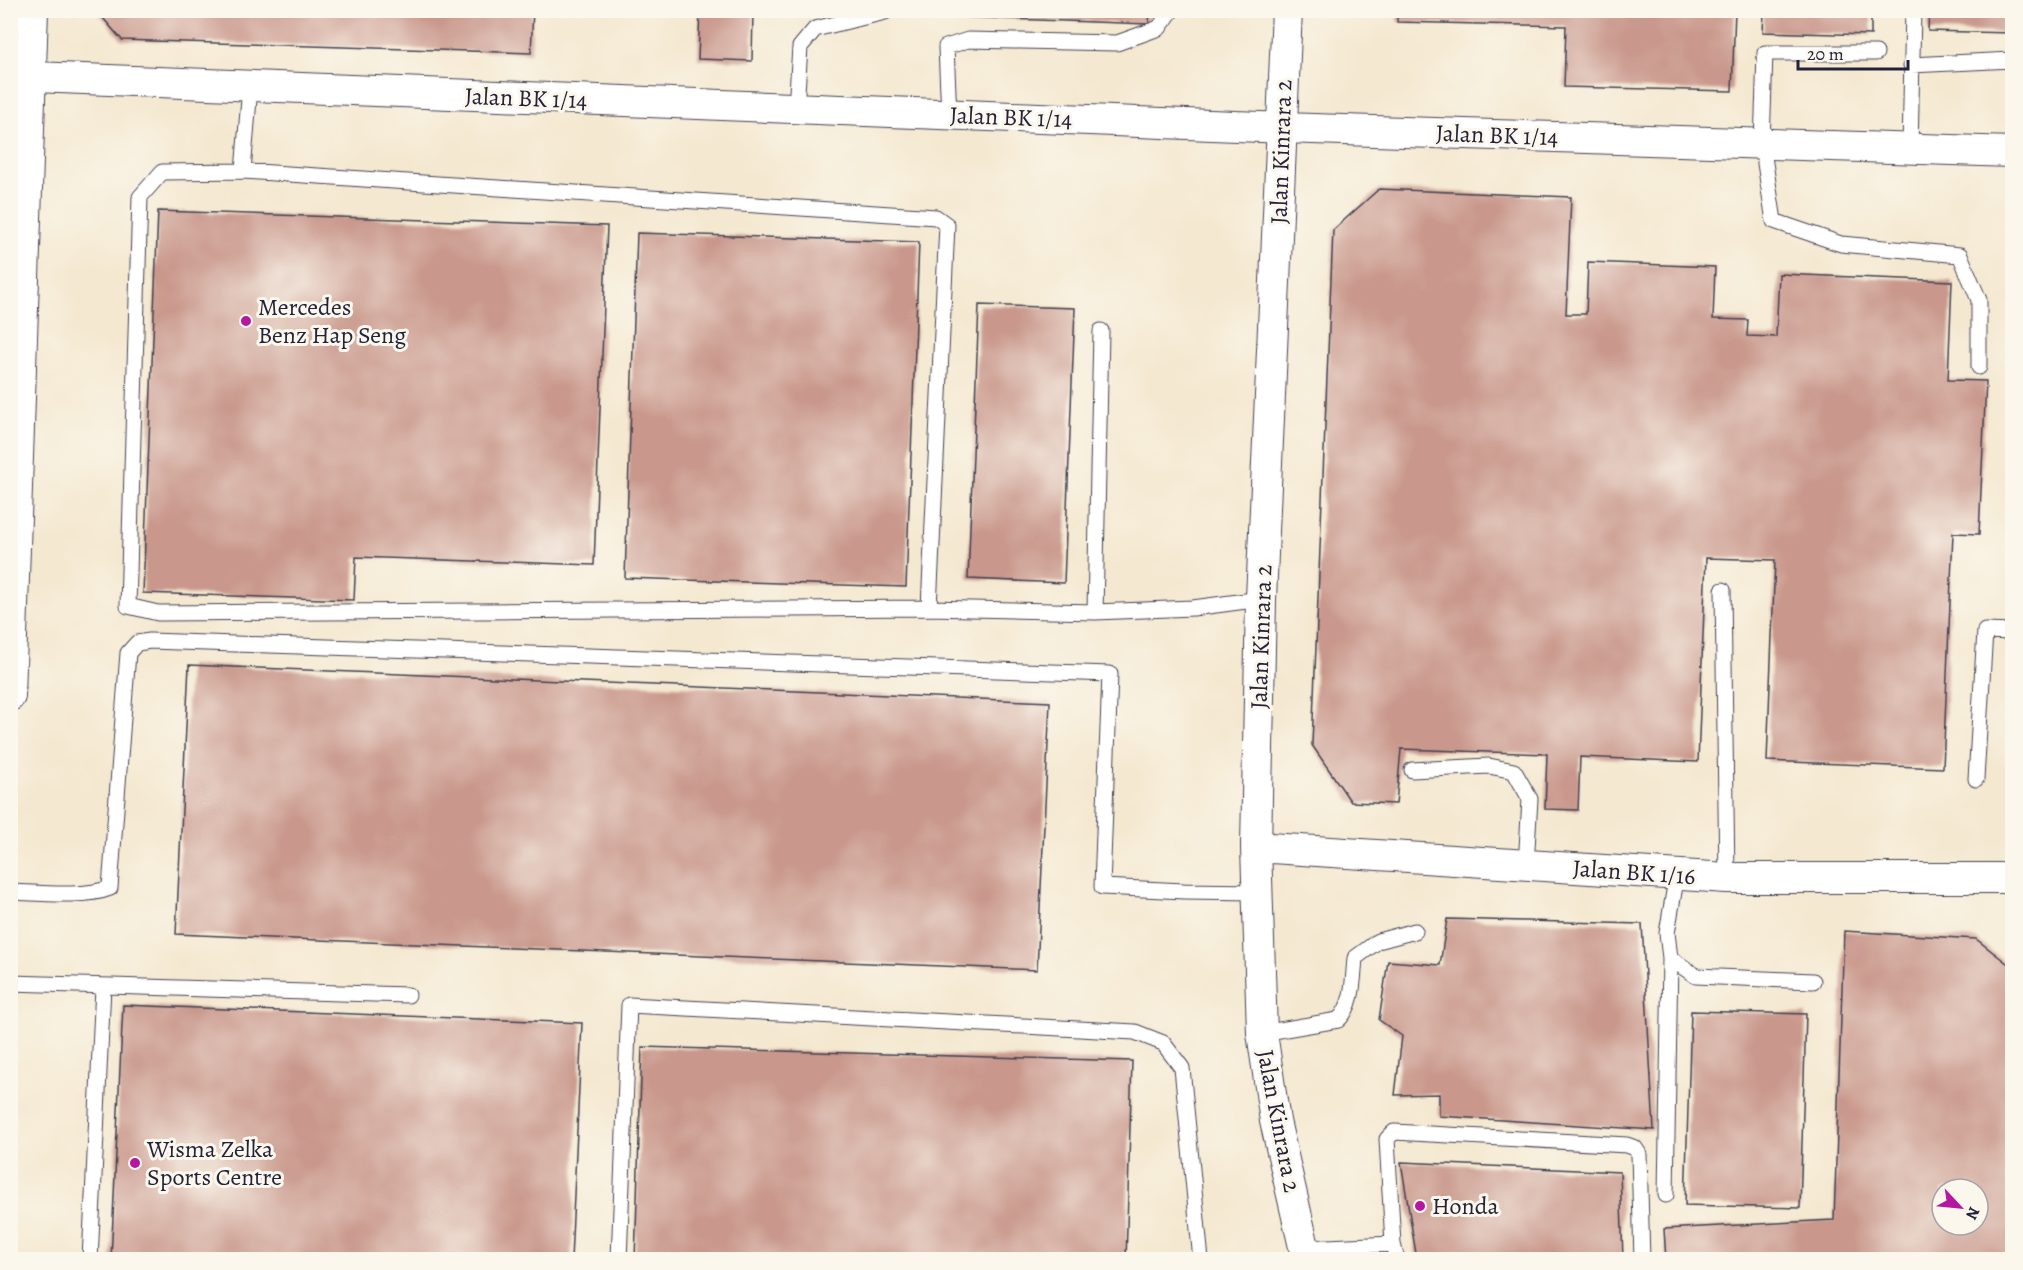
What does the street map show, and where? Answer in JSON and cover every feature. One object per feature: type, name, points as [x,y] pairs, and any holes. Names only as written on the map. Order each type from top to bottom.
[{"type":"street","points":[[10,696],[21,77],[33,10]]},
{"type":"street","name":"Jalan Kinrara 2","points":[[1287,10],[1261,599],[1256,847],[1262,1033],[1275,1121],[1306,1254]]},
{"type":"street","name":"Jalan BK 1/14","points":[[21,77],[1283,128],[2013,152]]},
{"type":"street","name":"Jalan BK 1/16","points":[[1256,847],[1727,878],[2013,878]]},
{"type":"lane","points":[[949,115],[946,47],[968,40],[1117,43],[1159,28],[1172,10]]},
{"type":"lane","points":[[1910,148],[1913,10]]},
{"type":"lane","points":[[796,108],[800,47],[815,29],[885,12]]},
{"type":"lane","points":[[1876,53],[1765,53],[1762,144],[1774,221],[1841,244],[1960,255],[1979,300],[1979,367]]},
{"type":"lane","points":[[1911,64],[2013,60]]},
{"type":"lane","points":[[243,171],[250,87]]},
{"type":"lane","points":[[929,608],[947,225],[936,217],[243,171],[162,172],[140,197],[128,606],[158,613],[929,608],[1095,612],[1193,608],[1261,599]]},
{"type":"lane","points":[[1095,612],[1101,332]]},
{"type":"lane","points":[[1723,590],[1727,878]]},
{"type":"lane","points":[[1976,779],[1985,632],[2013,632]]},
{"type":"lane","points":[[10,892],[58,893],[102,891],[110,888],[128,653],[136,643],[150,641],[1110,674],[1102,887],[1257,892]]},
{"type":"lane","points":[[1412,770],[1489,766],[1514,771],[1530,799],[1526,865]]},
{"type":"lane","points":[[1666,1195],[1670,958],[1667,933],[1677,874]]},
{"type":"lane","points":[[1262,1033],[1338,1020],[1346,1014],[1355,958],[1378,941],[1415,931]]},
{"type":"lane","points":[[1670,958],[1696,976],[1813,981]]},
{"type":"lane","points":[[10,983],[408,995]]},
{"type":"lane","points":[[90,1260],[103,987]]},
{"type":"lane","points":[[620,1260],[629,1005],[1135,1032],[1163,1043],[1182,1068],[1201,1260]]},
{"type":"lane","points":[[1397,1260],[1393,1244],[1387,1139],[1394,1132],[1627,1145],[1635,1148],[1639,1154],[1642,1260]]},
{"type":"lane","points":[[1306,1254],[1393,1244]]},
{"type":"building","points":[[96,10],[533,10],[531,53],[122,40]]},
{"type":"building","points":[[700,10],[753,10],[752,61],[698,59]]},
{"type":"building","points":[[931,10],[1150,10],[1149,24],[930,16]]},
{"type":"building","points":[[1397,10],[1735,10],[1732,91],[1564,87],[1566,26],[1397,22]]},
{"type":"building","points":[[1764,10],[1871,10],[1871,35],[1763,32]]},
{"type":"building","points":[[1929,10],[2012,10],[2012,33],[1928,31]]},
{"type":"building","points":[[1379,189],[1571,197],[1566,314],[1586,314],[1588,262],[1715,267],[1713,319],[1748,320],[1747,336],[1776,337],[1779,274],[1952,281],[1948,380],[1986,381],[1979,534],[1953,533],[1943,768],[1767,761],[1775,560],[1706,558],[1698,762],[1580,757],[1578,810],[1545,809],[1547,754],[1401,749],[1396,804],[1351,802],[1312,745],[1333,230]]},
{"type":"building","points":[[158,211],[607,226],[594,565],[356,557],[354,600],[143,593]]},
{"type":"building","points":[[637,233],[919,242],[906,587],[625,578]]},
{"type":"building","points":[[979,305],[1075,308],[1064,583],[968,579]]},
{"type":"building","points":[[189,665],[1050,702],[1037,970],[176,934]]},
{"type":"building","points":[[1447,919],[1642,924],[1654,1130],[1439,1116],[1439,1094],[1395,1095],[1402,1036],[1379,1020],[1388,961],[1440,965]]},
{"type":"building","points":[[1844,931],[1976,939],[2012,967],[2012,1260],[1666,1260],[1664,1229],[1834,1220]]},
{"type":"building","points":[[123,1005],[582,1023],[571,1260],[111,1260]]},
{"type":"building","points":[[1691,1011],[1806,1014],[1800,1208],[1685,1205]]},
{"type":"building","points":[[642,1047],[1132,1061],[1126,1260],[635,1260]]},
{"type":"building","points":[[1401,1162],[1620,1172],[1623,1260],[1417,1260]]},
{"type":"place","name":"Mercedes Benz Hap Seng","points":[[246,321]]},
{"type":"place","name":"Wisma Zelka Sports Centre","points":[[135,1163]]},
{"type":"place","name":"Honda","points":[[1420,1206]]}]
